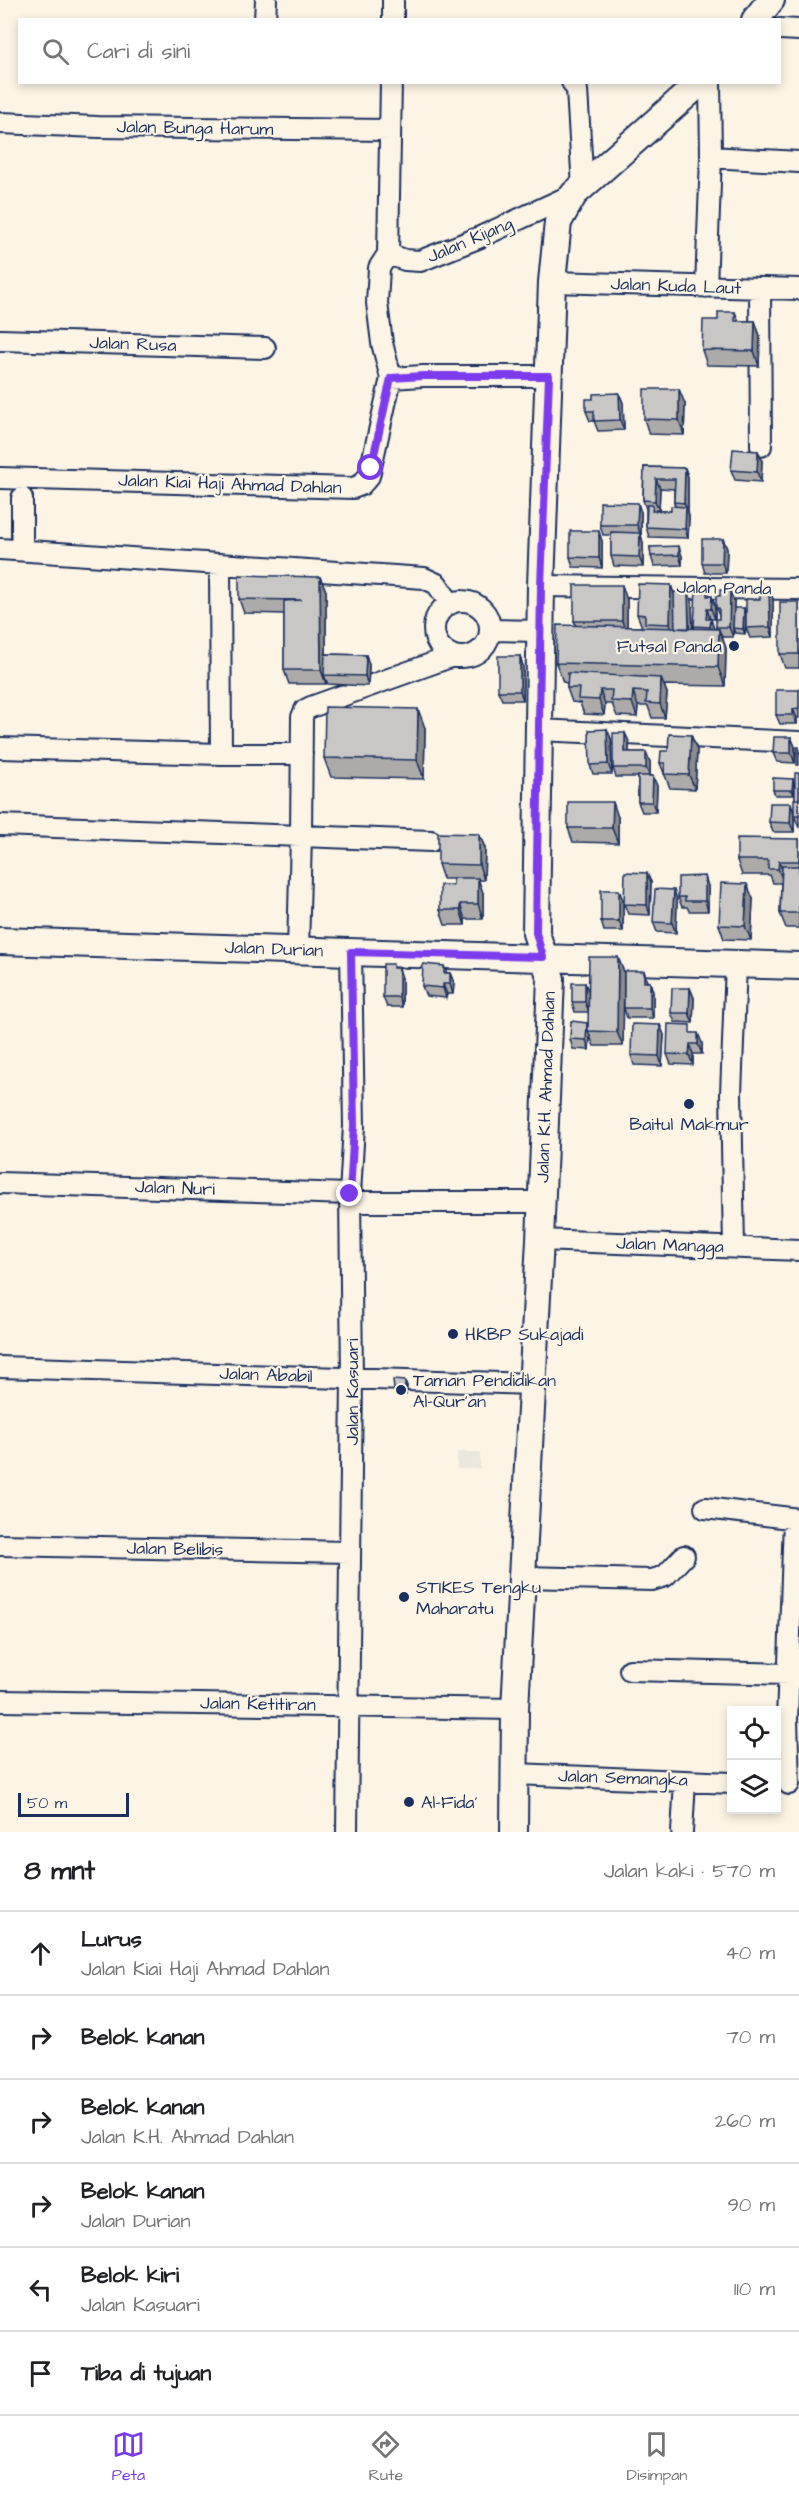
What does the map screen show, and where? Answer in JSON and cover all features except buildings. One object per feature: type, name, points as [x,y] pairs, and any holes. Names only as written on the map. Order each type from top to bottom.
[{"type":"main road","points":[[757,18],[771,0]]},
{"type":"main road","name":"Jalan K.H. Ahmad Dahlan","points":[[514,1832],[515,1709],[542,1202],[551,979],[536,933],[541,586],[552,282],[558,222],[578,191],[699,84]]},
{"type":"main road","name":"Jalan Durian","points":[[0,941],[799,966]]},
{"type":"street","points":[[265,18],[266,0]]},
{"type":"street","points":[[393,0],[393,18]]},
{"type":"street","points":[[781,29],[799,30]]},
{"type":"street","points":[[391,84],[388,254],[379,268],[377,303],[382,343],[391,378],[549,376]]},
{"type":"street","points":[[573,84],[577,90],[578,191]]},
{"type":"street","points":[[706,287],[711,157],[710,84]]},
{"type":"street","name":"Jalan Bunga Harum","points":[[0,123],[98,127],[390,130]]},
{"type":"street","points":[[711,157],[799,162]]},
{"type":"street","name":"Jalan Kijang","points":[[388,254],[405,260],[420,261],[478,238],[578,191]]},
{"type":"street","name":"Jalan Kuda Laut","points":[[552,282],[799,289]]},
{"type":"street","points":[[760,288],[761,446]]},
{"type":"street","name":"Jalan Rusa","points":[[0,340],[265,348]]},
{"type":"street","name":"Jalan Kiai Haji Ahmad Dahlan","points":[[0,478],[23,488],[353,488],[362,484],[369,476],[391,378]]},
{"type":"street","points":[[22,550],[23,488]]},
{"type":"street","points":[[0,549],[424,578],[437,584],[450,604]]},
{"type":"street","points":[[220,565],[221,754]]},
{"type":"street","name":"Jalan Panda","points":[[541,586],[799,589]]},
{"type":"street","points":[[468,602],[485,612],[490,630],[487,643],[478,653],[466,658],[453,656],[438,645],[433,628],[440,611],[450,604],[468,602]]},
{"type":"street","points":[[490,630],[541,631]]},
{"type":"street","points":[[298,950],[302,717],[305,710],[453,656]]},
{"type":"street","points":[[538,730],[799,742]]},
{"type":"street","points":[[0,748],[302,754]]},
{"type":"street","points":[[0,825],[431,841]]},
{"type":"street","name":"Jalan Kasuari","points":[[347,1832],[352,1378],[350,1198],[354,1126],[351,952]]},
{"type":"street","points":[[734,1247],[731,1094],[736,964]]},
{"type":"street","name":"Jalan Nuri","points":[[0,1183],[350,1198],[542,1202]]},
{"type":"street","name":"Jalan Mangga","points":[[540,1240],[799,1250]]},
{"type":"street","name":"Jalan Ababil","points":[[0,1367],[532,1384]]},
{"type":"street","points":[[705,1508],[797,1519],[788,1674],[788,1784]]},
{"type":"street","name":"Jalan Belibis","points":[[0,1545],[349,1551]]},
{"type":"street","points":[[522,1577],[652,1580],[664,1576],[684,1556]]},
{"type":"street","points":[[630,1670],[788,1674]]},
{"type":"street","name":"Jalan Ketitiran","points":[[0,1701],[515,1709]]},
{"type":"street","name":"Jalan Semangka","points":[[515,1774],[727,1783]]},
{"type":"street","points":[[682,1832],[685,1780]]},
{"type":"shaded area","points":[[457,1452],[480,1452],[480,1469],[457,1469]]},
{"type":"place","name":"Futsal Panda","points":[[734,646]]},
{"type":"place","name":"Baitul Makmur","points":[[689,1104]]},
{"type":"place","name":"HKBP Sukajadi","points":[[453,1334]]},
{"type":"place","name":"Taman Pendidikan Al-Qur'an","points":[[401,1390]]},
{"type":"place","name":"STIKES Tengku Maharatu","points":[[404,1597]]},
{"type":"place","name":"Al-Fida'","points":[[409,1802]]},
{"type":"route","points":[[350,1194],[354,1126],[351,952],[543,957],[536,933],[538,730],[549,376],[391,378],[371,468]]}]
